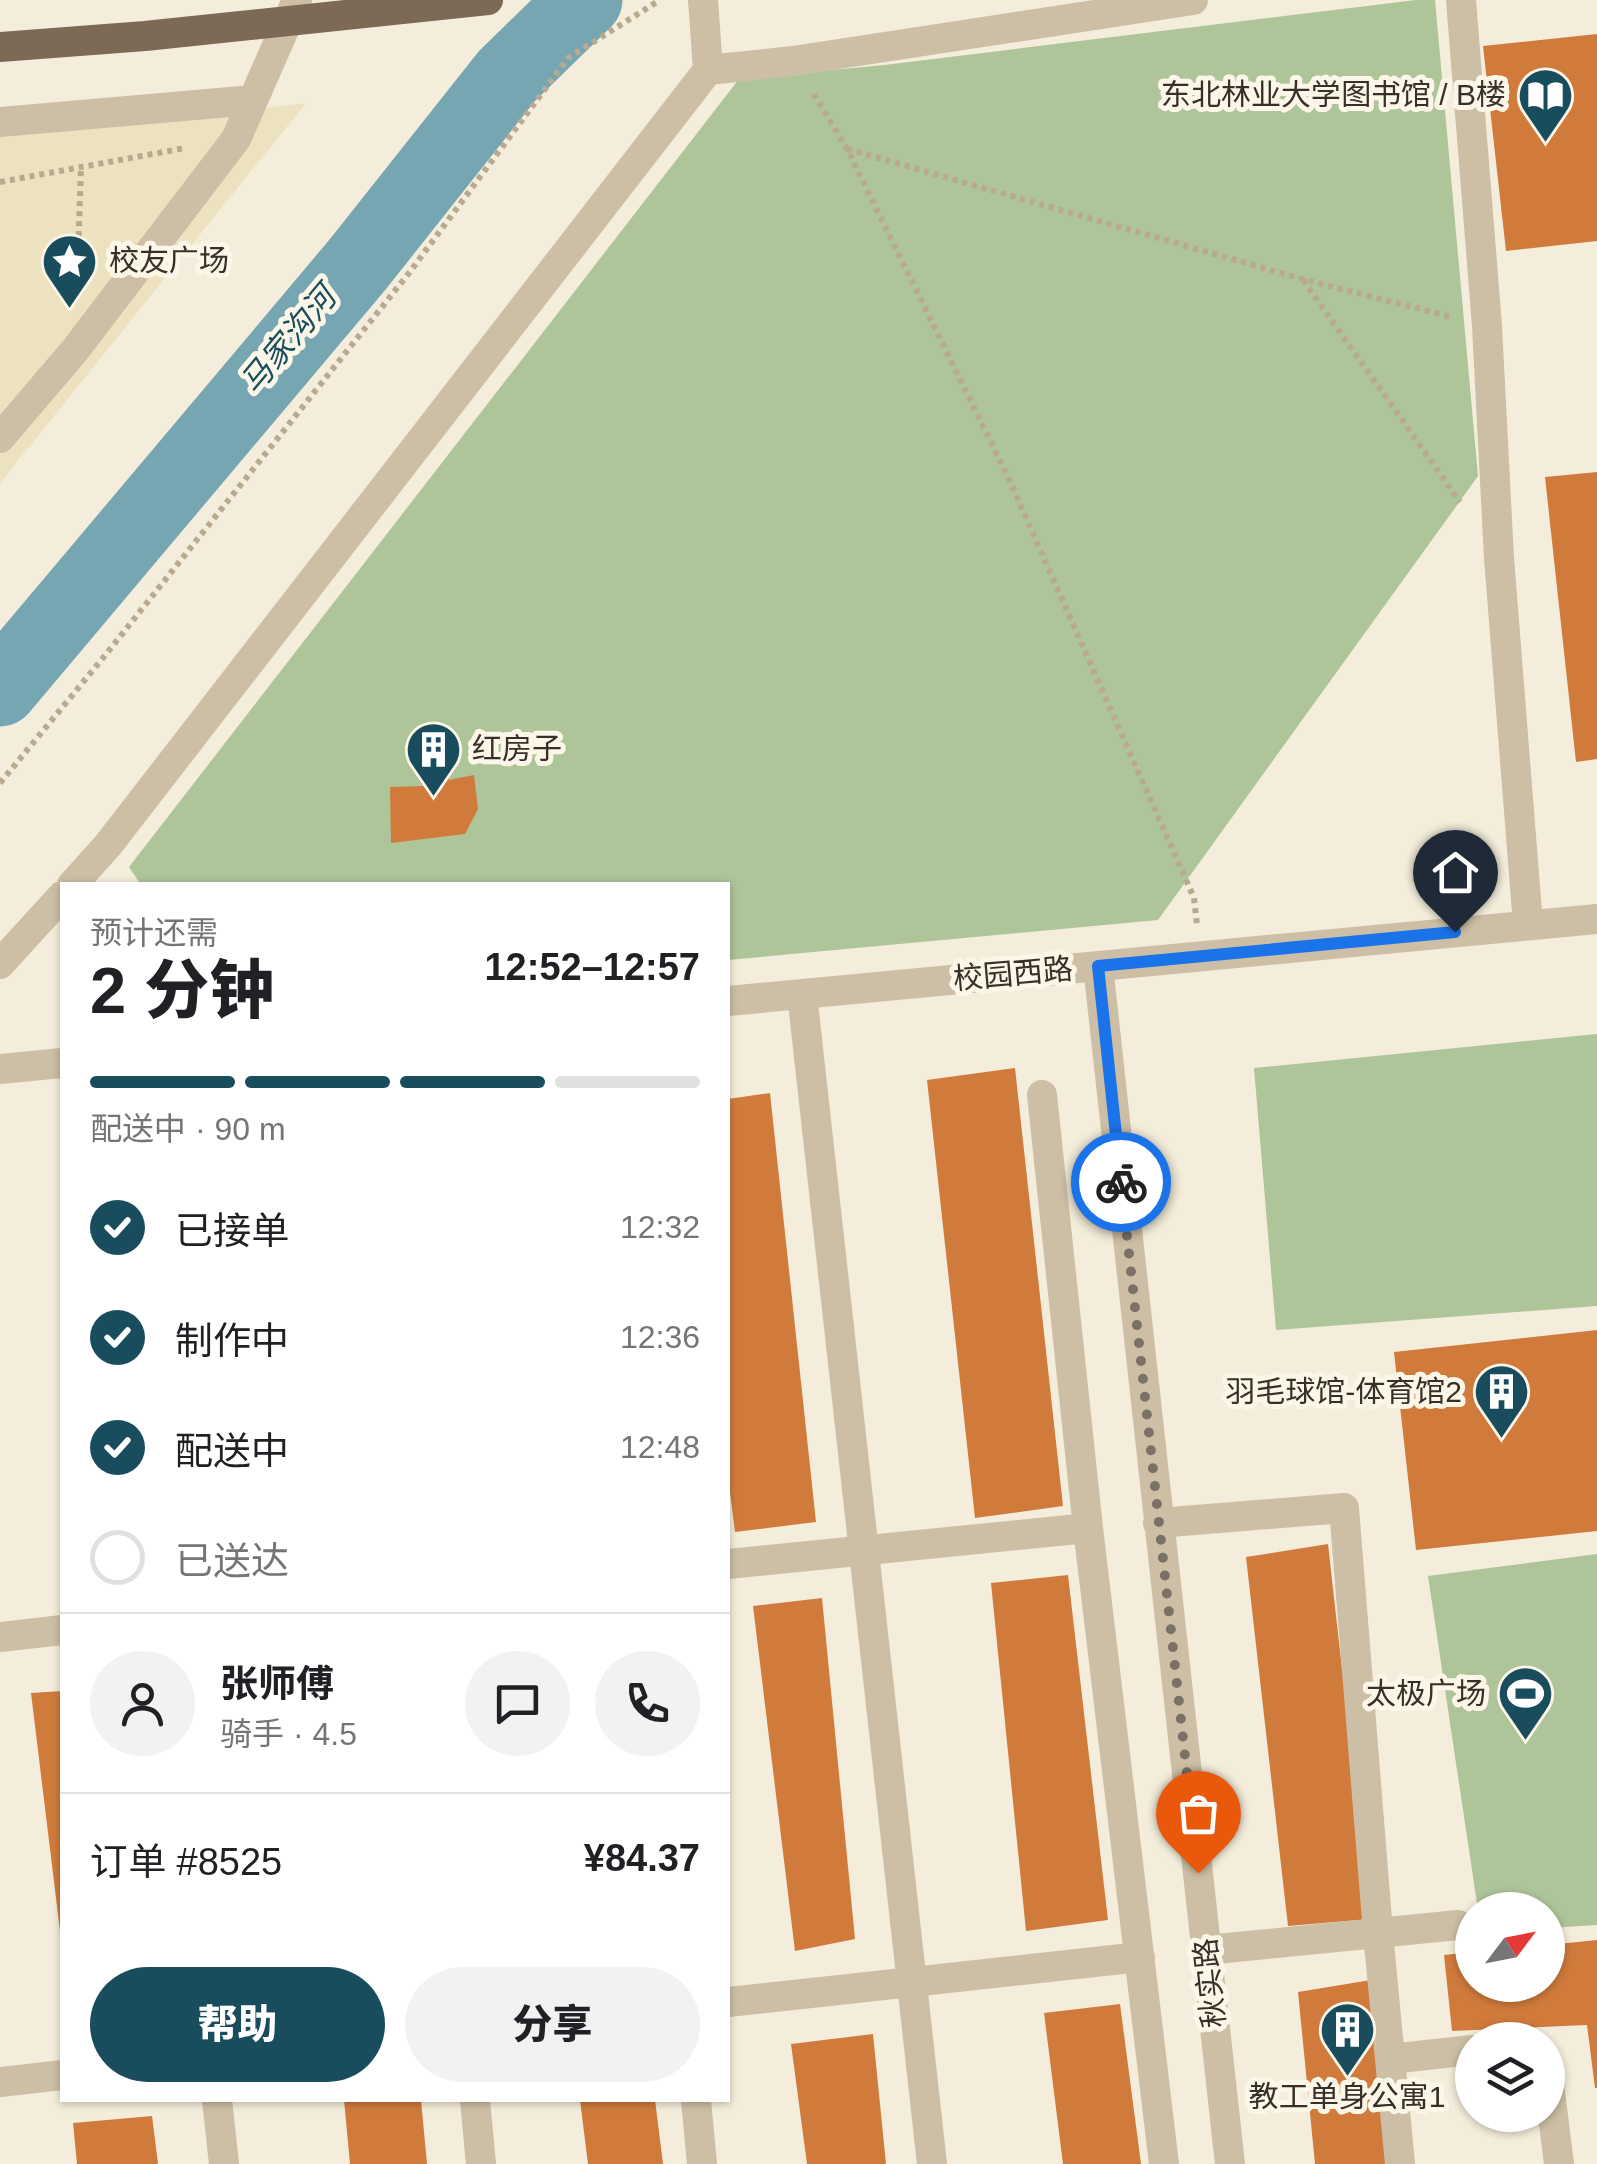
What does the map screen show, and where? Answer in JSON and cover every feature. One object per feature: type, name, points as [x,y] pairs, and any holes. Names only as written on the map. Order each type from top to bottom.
[{"type":"main road","points":[[0,47],[488,0]]},
{"type":"street","points":[[0,438],[75,350],[236,138],[297,0]]},
{"type":"street","points":[[75,882],[108,845],[708,70],[704,0]]},
{"type":"street","points":[[708,70],[1193,0]]},
{"type":"street","points":[[1461,0],[1528,926]]},
{"type":"street","points":[[0,122],[253,100]]},
{"type":"street","points":[[108,845],[108,882]]},
{"type":"street","points":[[0,964],[60,898]]},
{"type":"street","name":"校园西路","points":[[730,1001],[1597,919]]},
{"type":"street","name":"秋实路","points":[[1098,966],[1230,2164]]},
{"type":"street","points":[[802,994],[932,2164]]},
{"type":"street","points":[[0,1069],[60,1063]]},
{"type":"street","points":[[1042,1095],[1088,1528],[1164,2164]]},
{"type":"street","points":[[1158,1524],[1344,1508],[1400,2164]]},
{"type":"street","points":[[730,1564],[1088,1528]]},
{"type":"street","points":[[0,1636],[60,1630]]},
{"type":"street","points":[[1207,1950],[1455,1925]]},
{"type":"street","points":[[730,2002],[1140,1957]]},
{"type":"street","points":[[1390,2060],[1455,2052]]},
{"type":"street","points":[[0,2082],[60,2075]]},
{"type":"street","points":[[217,2102],[224,2164]]},
{"type":"street","points":[[475,2102],[482,2164]]},
{"type":"street","points":[[696,2102],[702,2164]]},
{"type":"street","points":[[1555,2132],[1559,2164]]},
{"type":"path","points":[[0,783],[408,273],[568,58],[660,0]]},
{"type":"path","points":[[793,60],[847,149],[1008,477],[1194,898],[1201,956]]},
{"type":"path","points":[[0,182],[236,138]]},
{"type":"path","points":[[847,149],[1302,278],[1487,326]]},
{"type":"path","points":[[75,350],[81,167]]},
{"type":"path","points":[[1302,278],[1499,558]]},
{"type":"green space","points":[[1435,0],[1478,476],[1158,920],[730,960],[730,882],[139,882],[129,867],[739,79]]},
{"type":"green space","points":[[1597,1034],[1597,1306],[1276,1330],[1254,1068]]},
{"type":"green space","name":"太极广场","points":[[1597,1554],[1597,1925],[1565,1927],[1565,1892],[1475,1892],[1428,1576]]},
{"type":"shaded area","name":"校友广场","points":[[306,103],[0,483],[0,137]]},
{"type":"building","name":"东北林业大学图书馆 / B楼","points":[[1597,34],[1597,241],[1506,251],[1483,46]]},
{"type":"building","points":[[1597,472],[1597,759],[1576,762],[1545,477]]},
{"type":"building","name":"红房子","points":[[442,739],[449,780],[474,775],[478,809],[465,834],[391,843],[390,787],[424,786],[422,744]]},
{"type":"building","points":[[1015,1068],[1063,1506],[975,1518],[927,1080]]},
{"type":"building","points":[[770,1093],[816,1522],[735,1532],[730,1492],[730,1099]]},
{"type":"building","name":"羽毛球馆-体育馆2","points":[[1597,1330],[1597,1531],[1416,1550],[1394,1352]]},
{"type":"building","points":[[1328,1544],[1370,1919],[1288,1926],[1246,1557]]},
{"type":"building","points":[[1068,1575],[1108,1920],[1026,1931],[991,1583]]},
{"type":"building","points":[[822,1598],[855,1939],[795,1951],[753,1606]]},
{"type":"building","points":[[60,1691],[60,1931],[31,1693]]},
{"type":"building","points":[[1597,1940],[1597,2088],[1587,2025],[1455,2022],[1452,2031],[1444,1955],[1455,1954],[1455,2002],[1565,2002],[1565,1943]]},
{"type":"building","name":"教工单身公寓1","points":[[1377,1979],[1396,2164],[1315,2164],[1298,1992]]},
{"type":"building","points":[[1120,2004],[1141,2164],[1063,2164],[1044,2013]]},
{"type":"building","points":[[873,2034],[886,2164],[807,2164],[791,2044]]},
{"type":"building","points":[[344,2102],[421,2102],[427,2164],[350,2164]]},
{"type":"building","points":[[580,2102],[655,2102],[663,2164],[588,2164]]},
{"type":"building","points":[[152,2116],[158,2164],[77,2164],[73,2123]]},
{"type":"waterway","name":"马家沟河","points":[[0,689],[358,264],[507,76],[585,0]]},
{"type":"way so far","points":[[1121,1182],[1198,1873]]},
{"type":"place","name":"东北林业大学图书馆 / B楼","points":[[1545,144]]},
{"type":"place","name":"校友广场","points":[[70,310]]},
{"type":"place","name":"红房子","points":[[433,798]]},
{"type":"place","name":"羽毛球馆-体育馆2","points":[[1501,1441]]},
{"type":"place","name":"太极广场","points":[[1525,1743]]},
{"type":"place","name":"教工单身公寓1","points":[[1347,2078]]},
{"type":"route","points":[[1121,1182],[1098,966],[1455,932]]}]
